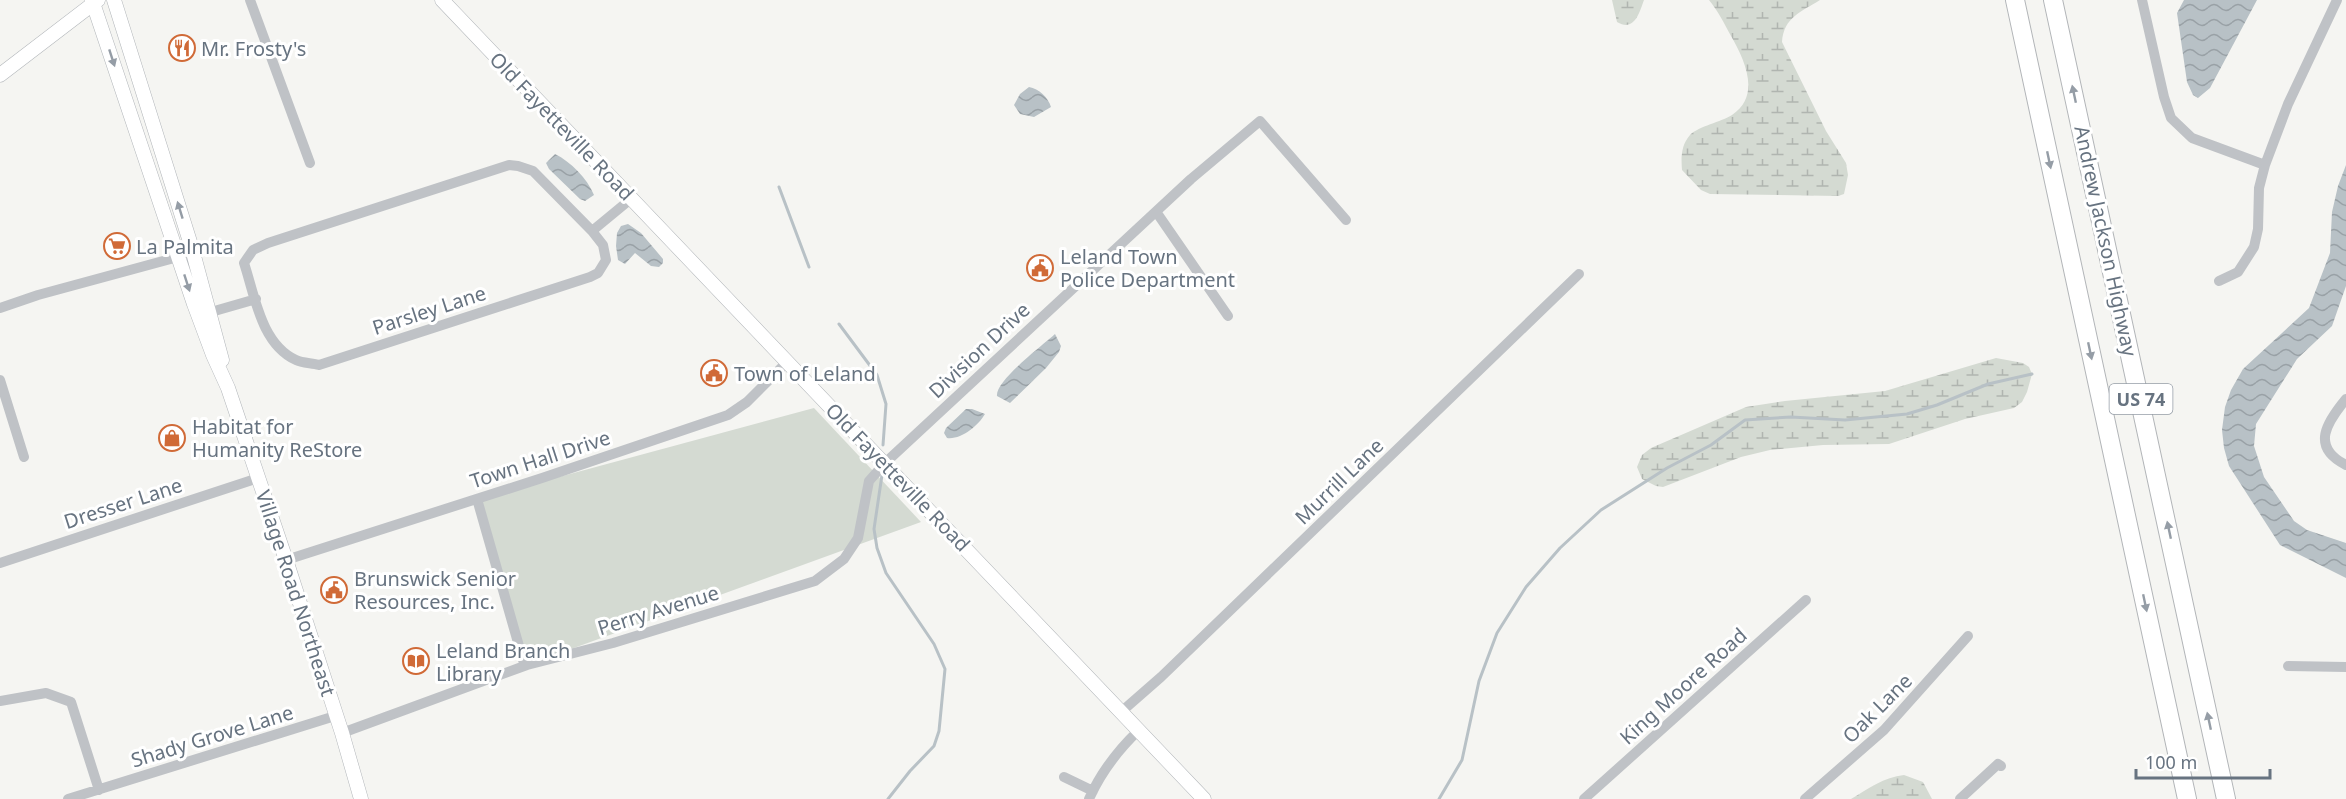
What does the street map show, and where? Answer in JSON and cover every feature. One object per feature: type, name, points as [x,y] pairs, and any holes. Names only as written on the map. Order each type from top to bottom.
[{"type":"highway","name":"Andrew Jackson Highway","points":[[2015,0],[2187,799]]},
{"type":"highway","name":"Andrew Jackson Highway","points":[[2053,0],[2226,799]]},
{"type":"street","name":"Village Road Northeast","points":[[114,0],[228,388],[342,733],[357,798]]},
{"type":"street","points":[[250,0],[310,163]]},
{"type":"street","name":"Old Fayetteville Road","points":[[442,0],[1204,799]]},
{"type":"street","points":[[2142,0],[2171,118],[2192,138],[2265,165]]},
{"type":"street","points":[[2219,281],[2238,272],[2254,247],[2258,229],[2259,188],[2265,165],[2289,104],[2337,0]]},
{"type":"street","name":"Village Road Northeast","points":[[94,1],[178,257],[205,314]]},
{"type":"street","points":[[0,75],[94,1]]},
{"type":"street","name":"Division Drive","points":[[885,463],[1191,179],[1260,121],[1346,220]]},
{"type":"street","name":"Parsley Lane","points":[[509,165],[533,171],[592,231],[603,245],[606,260],[598,273],[590,277],[319,364],[296,361],[272,342],[260,314],[244,263],[253,250],[509,165]]},
{"type":"street","points":[[592,231],[632,198]]},
{"type":"street","points":[[1157,213],[1228,316]]},
{"type":"street","points":[[0,308],[38,295],[178,257]]},
{"type":"street","name":"Murrill Lane","points":[[1121,712],[1169,669],[1579,274]]},
{"type":"street","points":[[205,314],[256,299]]},
{"type":"street","name":"Town Hall Drive","points":[[286,560],[728,415],[747,402],[788,361]]},
{"type":"street","points":[[0,380],[24,457]]},
{"type":"street","points":[[2346,399],[2328,423],[2324,436],[2328,450],[2338,462],[2346,465]]},
{"type":"street","name":"Perry Avenue","points":[[342,733],[527,665],[613,643],[815,581],[844,559],[858,538],[869,481],[885,463]]},
{"type":"street","name":"Dresser Lane","points":[[0,563],[258,478]]},
{"type":"street","points":[[477,499],[523,660],[527,665]]},
{"type":"street","name":"King Moore Road","points":[[1584,799],[1806,600]]},
{"type":"street","name":"Oak Lane","points":[[1805,799],[1884,730],[1968,636]]},
{"type":"street","points":[[2288,666],[2346,667]]},
{"type":"street","points":[[0,701],[46,693],[71,702],[99,790]]},
{"type":"street","name":"Shady Grove Lane","points":[[68,799],[336,716]]},
{"type":"street","points":[[1064,777],[1091,795],[1119,750],[1139,730]]},
{"type":"street","points":[[1960,799],[1998,764],[2001,766]]},
{"type":"green space","points":[[1612,0],[1644,0],[1635,20],[1628,25],[1617,22]]},
{"type":"green space","points":[[1709,0],[1820,0],[1790,21],[1783,34],[1782,42],[1826,131],[1846,163],[1848,175],[1844,194],[1838,196],[1710,194],[1701,190],[1682,170],[1683,147],[1690,135],[1732,115],[1741,107],[1748,87],[1748,77],[1741,55],[1721,17]]},
{"type":"green space","points":[[1996,358],[2023,363],[2029,367],[2032,374],[2022,402],[2014,408],[1965,419],[1889,444],[1823,445],[1770,450],[1741,457],[1663,487],[1642,479],[1637,467],[1642,455],[1651,448],[1746,407],[1885,391]]},
{"type":"green space","points":[[814,408],[921,522],[527,665],[477,499]]},
{"type":"green space","points":[[1904,775],[1923,782],[1932,799],[1851,799],[1883,781]]},
{"type":"water","points":[[2184,0],[2257,0],[2210,88],[2198,98],[2193,95],[2187,82],[2177,13]]},
{"type":"water","points":[[1029,87],[1043,94],[1051,107],[1034,117],[1020,114],[1014,105],[1020,94]]},
{"type":"water","points":[[555,154],[578,171],[594,195],[585,201],[580,199],[549,169],[546,163]]},
{"type":"water","points":[[2346,165],[2346,286],[2332,326],[2297,359],[2256,424],[2254,446],[2264,477],[2294,521],[2307,530],[2346,543],[2346,578],[2280,545],[2229,466],[2222,430],[2225,407],[2231,390],[2243,369],[2309,308],[2330,253],[2332,212]]},
{"type":"water","points":[[628,224],[641,233],[663,259],[659,267],[651,266],[635,253],[625,264],[618,260],[617,233],[621,226]]},
{"type":"water","points":[[1055,334],[1061,346],[1046,368],[1010,403],[997,396],[998,389],[1011,373]]},
{"type":"water","points":[[966,409],[985,414],[969,431],[958,437],[947,438],[944,433],[946,428]]},
{"type":"waterway","points":[[779,187],[809,267]]},
{"type":"waterway","points":[[839,324],[877,375],[886,404],[883,445]]},
{"type":"waterway","points":[[1439,799],[1462,760],[1479,681],[1497,633],[1526,587],[1560,548],[1601,510],[1667,468],[1711,445],[1745,420],[1791,417],[1845,420],[1907,414],[1937,405],[1988,384],[2032,374]]},
{"type":"waterway","points":[[882,475],[874,529],[877,548],[886,573],[934,644],[945,669],[939,731],[934,746],[888,799]]},
{"type":"place","name":"Mr. Frosty's","points":[[182,48]]},
{"type":"place","name":"La Palmita","points":[[117,246]]},
{"type":"place","name":"Leland Town Police Department","points":[[1040,268]]},
{"type":"place","name":"Town of Leland","points":[[714,373]]},
{"type":"place","name":"Habitat for Humanity ReStore","points":[[172,438]]},
{"type":"place","name":"Brunswick Senior Resources, Inc.","points":[[334,590]]},
{"type":"place","name":"Leland Branch Library","points":[[416,661]]}]
